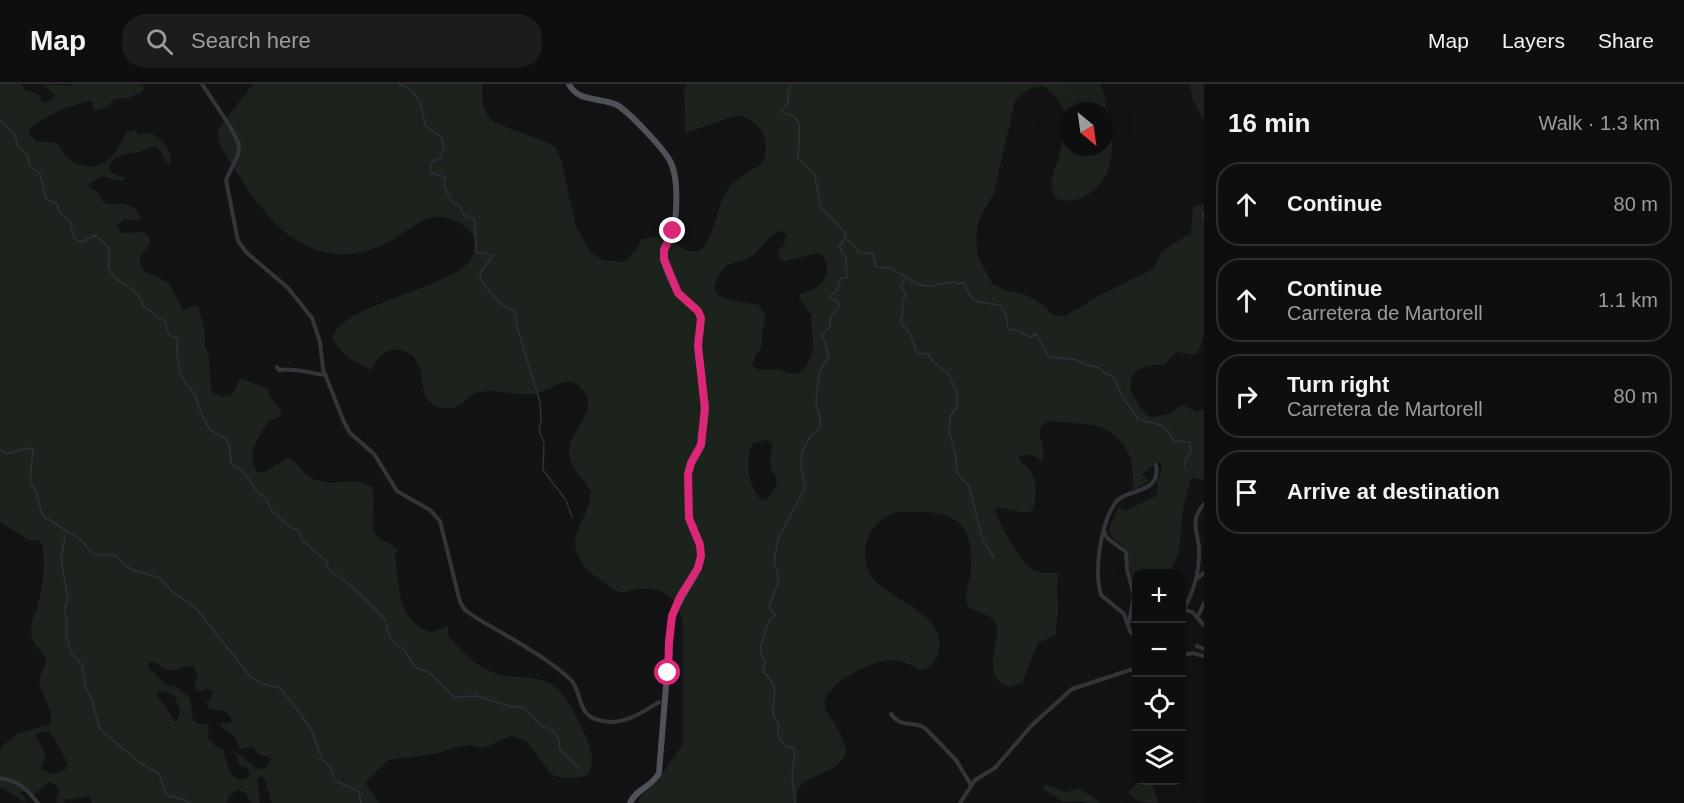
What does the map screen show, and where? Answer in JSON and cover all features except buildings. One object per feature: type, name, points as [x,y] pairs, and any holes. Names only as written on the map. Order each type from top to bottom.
[{"type":"main road","points":[[569,84],[574,93],[620,107],[672,163],[676,183],[674,223],[671,237],[664,250],[664,259],[678,293],[698,311],[701,318],[698,346],[705,418],[701,445],[689,470],[688,502],[689,518],[700,545],[701,556],[698,568],[674,612],[663,705],[660,763],[655,780],[634,795],[630,803]]},
{"type":"street","points":[[202,84],[231,128],[238,144],[238,155],[226,180],[238,241],[247,253],[288,288],[312,318],[326,375],[350,432],[374,454],[397,491],[430,510],[440,521],[459,597],[466,611],[569,678],[577,689],[584,710],[592,718],[626,721],[663,705]]},
{"type":"street","points":[[277,367],[312,375],[326,375]]},
{"type":"street","points":[[1132,633],[1124,614],[1104,599],[1101,593],[1099,556],[1101,541],[1115,503],[1120,498],[1147,488],[1156,472],[1156,465]]},
{"type":"street","points":[[1186,602],[1196,579],[1199,550],[1195,534],[1196,522],[1204,504]]},
{"type":"street","points":[[1104,532],[1107,538],[1126,552],[1127,570],[1132,588]]},
{"type":"street","points":[[1101,541],[1107,538]]},
{"type":"street","points":[[1196,579],[1204,573]]},
{"type":"street","points":[[1198,616],[1204,603]]},
{"type":"street","points":[[1186,610],[1198,616],[1204,625]]},
{"type":"street","points":[[1124,614],[1132,612]]},
{"type":"street","points":[[1128,623],[1132,612]]},
{"type":"street","points":[[1197,646],[1204,653]]},
{"type":"street","points":[[1186,655],[1204,653]]},
{"type":"street","points":[[960,803],[971,785],[995,768],[1032,725],[1072,689],[1132,671]]},
{"type":"street","points":[[891,714],[902,723],[920,724],[925,728],[956,760],[971,785]]},
{"type":"street","points":[[0,778],[20,783],[38,803]]},
{"type":"shaded area","points":[[0,84],[22,84],[24,89],[39,95],[42,103],[52,100],[55,95],[44,84],[67,86],[74,84],[141,84],[144,87],[143,91],[129,98],[113,99],[108,107],[94,111],[92,102],[89,101],[62,109],[29,128],[30,134],[36,141],[57,143],[64,155],[88,167],[104,163],[110,158],[122,142],[126,132],[135,130],[139,135],[151,133],[163,142],[168,149],[171,165],[155,146],[140,152],[122,155],[114,160],[109,167],[111,173],[125,179],[120,181],[102,176],[88,185],[98,192],[102,201],[107,204],[127,205],[135,209],[141,219],[139,221],[124,219],[117,226],[122,233],[143,232],[150,239],[149,245],[140,257],[142,270],[169,283],[183,310],[198,305],[204,328],[205,346],[209,355],[213,393],[222,397],[233,394],[239,379],[269,389],[269,395],[282,413],[267,424],[256,441],[252,454],[254,467],[258,473],[288,458],[314,479],[326,482],[351,481],[372,487],[374,532],[398,550],[395,555],[400,593],[410,619],[421,628],[430,631],[437,631],[448,625],[448,635],[460,649],[490,671],[508,676],[542,680],[558,689],[571,707],[588,741],[592,759],[588,775],[561,778],[552,775],[525,740],[511,736],[484,748],[470,745],[434,754],[389,760],[365,783],[380,803],[272,803],[265,779],[261,776],[257,779],[260,803],[252,803],[244,792],[238,790],[229,795],[227,803],[92,803],[90,796],[57,803],[59,790],[50,782],[34,794],[20,791],[25,802],[0,787],[0,752],[2,746],[19,733],[48,725],[51,721],[50,710],[39,679],[47,660],[34,644],[31,632],[41,590],[44,554],[40,541],[29,540],[0,522]],"holes":[[[150,662],[169,670],[194,667],[198,677],[194,685],[196,690],[201,692],[206,688],[213,691],[206,703],[210,710],[224,711],[231,717],[231,723],[221,723],[220,726],[235,737],[242,749],[253,747],[259,755],[270,757],[271,761],[266,768],[257,769],[235,751],[239,765],[248,769],[250,774],[248,778],[242,780],[233,776],[223,750],[215,746],[208,738],[209,725],[193,720],[190,698],[177,687],[167,685],[148,667]],[[157,690],[175,697],[180,711],[174,722],[158,697]],[[49,732],[68,764],[65,770],[53,774],[41,769],[46,754],[36,734]]]},
{"type":"shaded area","points":[[253,84],[482,84],[485,109],[493,122],[555,147],[561,160],[576,226],[590,251],[602,260],[624,262],[639,246],[641,239],[665,237],[689,251],[702,248],[707,243],[721,204],[731,185],[760,164],[765,157],[764,136],[758,126],[738,115],[685,133],[684,92],[687,84],[1101,84],[1106,102],[1060,104],[1044,86],[1028,90],[1015,101],[994,193],[979,220],[976,235],[978,257],[992,283],[1005,290],[1026,295],[1057,316],[1065,316],[1100,295],[1153,269],[1161,252],[1191,233],[1193,207],[1204,204],[1204,335],[1200,348],[1195,355],[1176,352],[1164,365],[1139,370],[1131,379],[1130,386],[1138,403],[1151,417],[1170,414],[1182,405],[1196,411],[1204,410],[1204,480],[1191,478],[1183,509],[1179,553],[1172,569],[1132,569],[1132,580],[1125,548],[1111,536],[1109,529],[1118,507],[1125,511],[1156,496],[1162,464],[1159,462],[1142,474],[1149,481],[1133,490],[1131,459],[1128,452],[1107,430],[1094,425],[1049,421],[1040,430],[1042,463],[1032,455],[1019,456],[1034,477],[1036,494],[1032,511],[1022,512],[995,508],[1010,541],[1026,565],[1037,572],[1059,573],[1055,635],[1038,643],[1022,683],[1008,686],[999,682],[993,665],[997,626],[992,618],[973,610],[967,603],[966,591],[971,571],[971,557],[967,535],[962,527],[955,520],[935,513],[894,513],[878,523],[872,530],[865,548],[866,563],[869,573],[880,586],[926,617],[935,627],[939,638],[939,651],[933,663],[922,671],[900,661],[884,661],[850,675],[832,690],[826,698],[825,706],[847,751],[833,768],[802,784],[798,792],[797,803],[638,803],[640,797],[657,781],[683,744],[683,624],[670,596],[658,590],[649,589],[616,591],[589,571],[578,557],[575,539],[588,507],[591,492],[572,464],[569,453],[573,436],[587,411],[586,395],[575,383],[565,382],[532,394],[480,392],[454,407],[439,407],[432,405],[428,400],[419,366],[410,354],[400,350],[385,353],[371,370],[349,358],[333,338],[339,327],[353,316],[442,279],[460,269],[472,257],[474,237],[455,220],[437,217],[418,223],[383,245],[361,252],[340,254],[321,251],[303,244],[287,234],[259,204],[232,166],[219,137],[218,129]],"holes":[[[780,231],[783,231],[786,236],[784,245],[778,252],[780,258],[785,261],[819,253],[823,256],[827,269],[822,283],[799,297],[811,315],[813,350],[806,367],[796,374],[784,372],[781,369],[759,370],[752,365],[762,346],[764,313],[759,305],[729,300],[717,294],[714,289],[725,267],[749,258]],[[767,440],[772,443],[770,462],[777,481],[768,498],[762,501],[753,489],[748,465],[753,443]]]},
{"type":"shaded area","points":[[1189,84],[1204,84],[1204,120],[1193,101]]},
{"type":"shaded area","points":[[1060,151],[1060,156],[1111,156],[1108,170],[1101,183],[1081,198],[1065,200],[1055,198],[1051,183]]},
{"type":"shaded area","points":[[1042,785],[1065,792],[1080,789],[1101,803],[1064,802],[1044,790]]},
{"type":"shaded area","points":[[1153,785],[1158,803],[1141,802],[1131,796],[1128,792],[1135,786]]},
{"type":"waterway","points":[[398,84],[405,86],[415,94],[421,105],[425,125],[442,138],[444,147],[439,160],[433,160],[431,173],[445,177],[444,186],[452,202],[460,206],[464,215],[475,220],[476,252],[493,255],[482,270],[480,278],[497,299],[516,315],[517,327],[540,402],[539,430],[544,443],[543,470],[566,500],[572,517]]},
{"type":"waterway","points":[[791,84],[788,103],[781,111],[794,117],[797,121],[799,125],[798,159],[814,173],[821,207],[846,236],[839,247],[846,258],[848,275],[847,278],[841,278],[837,290],[829,297],[838,302],[839,307],[831,317],[830,327],[822,334],[829,356],[820,371],[818,385],[816,403],[820,427],[809,438],[802,453],[801,464],[805,488],[778,539],[774,561],[779,579],[769,607],[775,615],[767,625],[760,649],[765,661],[763,671],[774,687],[773,711],[779,723],[778,736],[785,746],[795,750],[792,778],[795,803]]},
{"type":"waterway","points":[[0,121],[15,135],[18,148],[28,155],[29,165],[40,174],[46,199],[57,204],[60,213],[70,222],[74,239],[83,242],[94,235],[103,241],[109,252],[108,265],[112,274],[134,291],[144,307],[165,321],[169,335],[178,339],[177,356],[181,375],[194,393],[206,422],[212,431],[227,440],[232,465],[243,471],[256,490],[266,499],[272,511],[290,527],[299,531],[302,540],[327,562],[328,569],[353,587],[384,618],[391,640],[404,650],[415,667],[430,673],[454,697],[477,696],[509,706],[525,708],[540,725],[553,731],[558,738],[560,750],[580,769]]},
{"type":"waterway","points":[[847,239],[859,252],[873,254],[876,267],[890,268],[919,285],[964,282],[970,295],[976,301],[1000,305],[1006,316],[1008,329],[1020,331],[1030,337],[1036,334],[1048,356],[1079,361],[1098,367],[1113,376],[1122,396],[1138,419],[1160,425],[1168,431],[1174,441],[1189,442],[1191,450],[1184,464],[1187,471]]},
{"type":"waterway","points":[[905,279],[901,285],[906,295],[902,301],[903,313],[900,322],[910,333],[917,353],[928,354],[933,362],[948,373],[957,393],[957,406],[950,417],[949,431],[956,457],[957,473],[969,486],[983,541],[994,558]]},
{"type":"waterway","points":[[0,449],[7,454],[27,448],[33,449],[30,482],[45,517],[81,540],[94,555],[115,555],[133,570],[160,578],[171,591],[194,606],[249,675],[260,683],[280,688],[311,729],[322,759],[331,768],[335,781],[359,792],[361,803]]},
{"type":"waterway","points":[[66,532],[61,559],[68,600],[64,610],[67,620],[66,634],[71,653],[82,665],[85,686],[100,729],[140,763],[159,773],[166,795],[190,803]]},
{"type":"route","points":[[668,673],[672,616],[680,597],[698,568],[701,556],[700,545],[690,524],[688,513],[688,474],[701,445],[705,408],[698,346],[701,318],[698,311],[678,293],[663,256],[673,231]]}]
